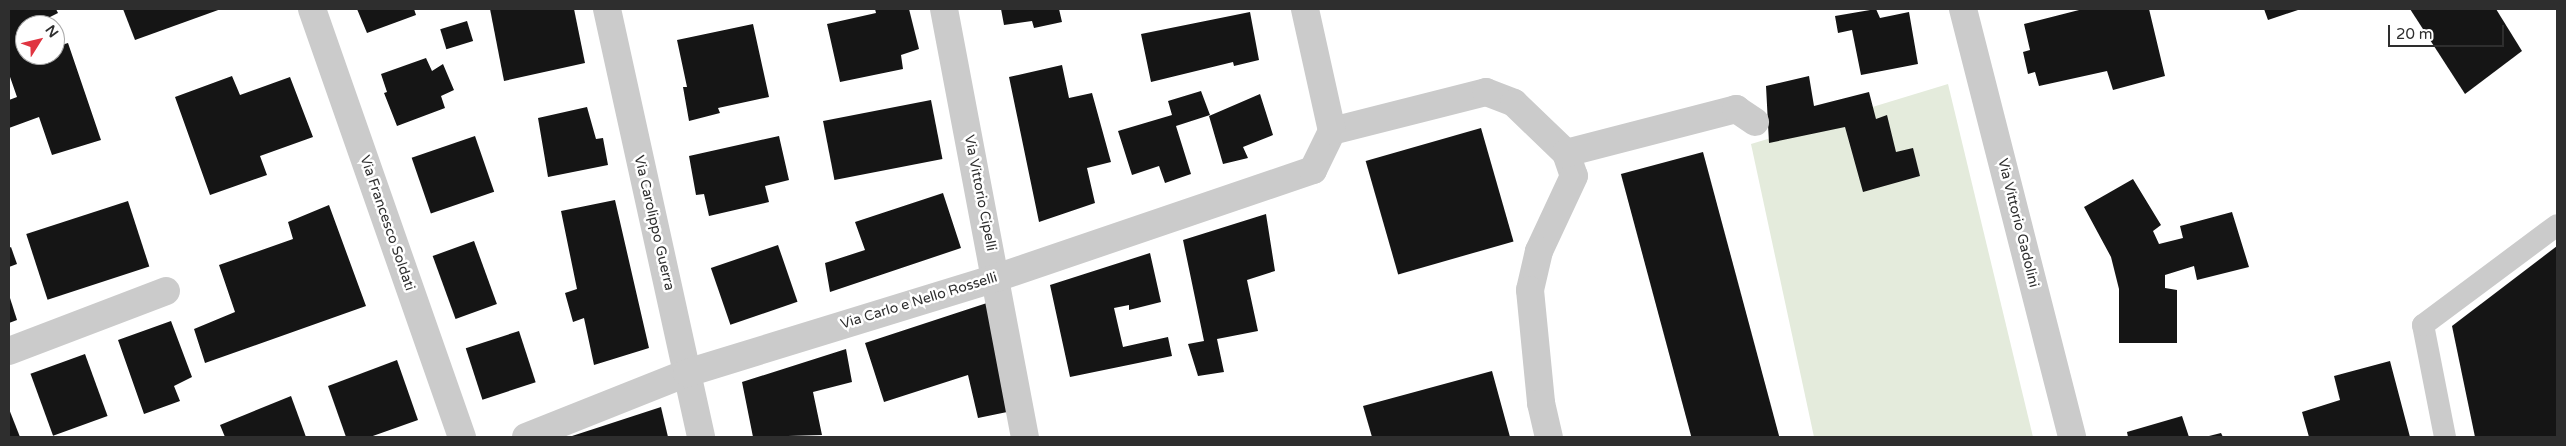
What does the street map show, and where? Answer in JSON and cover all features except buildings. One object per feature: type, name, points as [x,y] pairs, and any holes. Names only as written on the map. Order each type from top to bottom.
[{"type":"street","name":"Via Francesco Soldati","points":[[312,9],[462,437]]},
{"type":"street","name":"Via Carolippo Guerra","points":[[607,9],[701,437]]},
{"type":"street","name":"Via Vittorio Cipelli","points":[[944,9],[1025,437]]},
{"type":"street","points":[[1305,9],[1332,131],[1486,92],[1514,103],[1566,153],[1574,176],[1539,251],[1530,290],[1541,402],[1549,437]]},
{"type":"street","name":"Via Vittorio Gadolini","points":[[1963,9],[2072,437]]},
{"type":"street","points":[[1566,153],[1736,109],[1755,122]]},
{"type":"street","name":"Via Carlo e Nello Rosselli","points":[[526,437],[687,373],[996,278],[1313,170],[1332,131]]},
{"type":"street","points":[[9,351],[166,291]]},
{"type":"lane","points":[[2444,437],[2423,325],[2557,225]]},
{"type":"green space","points":[[1948,84],[2033,437],[1814,437],[1751,144]]}]
